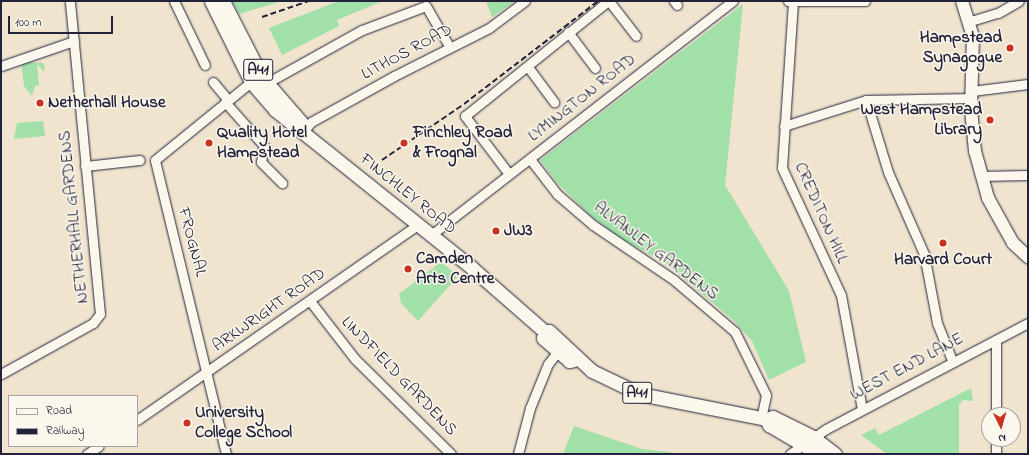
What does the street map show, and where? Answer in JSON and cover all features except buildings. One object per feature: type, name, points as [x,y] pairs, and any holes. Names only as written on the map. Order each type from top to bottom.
[{"type":"highway","name":"FINCHLEY ROAD","points":[[211,1],[258,85],[294,128],[304,131],[431,235],[544,332],[549,331],[576,359],[606,380],[640,394],[764,419],[773,417],[808,440],[835,454]]},
{"type":"highway","name":"FINCHLEY ROAD","points":[[223,1],[258,85]]},
{"type":"highway","name":"FINCHLEY ROAD","points":[[544,332],[543,338],[569,361],[576,359]]},
{"type":"highway","name":"FINCHLEY ROAD","points":[[808,440],[818,454]]},
{"type":"main road","points":[[962,1],[970,21],[972,132],[982,176],[988,198],[1002,225],[1028,257]]},
{"type":"street","name":"NETHERHALL GARDENS","points":[[1,374],[93,323],[100,314],[70,1]]},
{"type":"street","points":[[174,1],[205,65]]},
{"type":"street","name":"LITHOS ROAD","points":[[304,131],[311,122],[449,46],[489,28],[525,1]]},
{"type":"street","points":[[510,174],[465,116],[528,67],[568,32],[608,1],[636,36]]},
{"type":"street","name":"LYMINGTON ROAD","points":[[431,235],[733,1]]},
{"type":"street","points":[[790,1],[865,1]]},
{"type":"street","name":"CREDITON HILL","points":[[790,1],[782,168],[840,295],[862,409]]},
{"type":"street","points":[[970,21],[998,13],[1019,1]]},
{"type":"street","name":"FROGNAL","points":[[226,454],[208,371],[156,160],[226,101],[362,30],[426,6],[449,46]]},
{"type":"street","points":[[568,32],[595,68]]},
{"type":"street","points":[[1,66],[74,41]]},
{"type":"street","points":[[528,67],[554,102]]},
{"type":"street","points":[[213,82],[226,101],[264,146],[261,162],[282,183]]},
{"type":"street","points":[[784,126],[866,100],[972,94],[1028,84]]},
{"type":"street","points":[[866,100],[888,172],[924,254],[937,323],[952,360]]},
{"type":"street","name":"ALVANLEY GARDENS","points":[[530,159],[557,194],[593,225],[674,280],[735,332],[766,395],[764,419]]},
{"type":"street","points":[[85,166],[140,160]]},
{"type":"street","points":[[982,176],[1028,175]]},
{"type":"street","name":"ARKWRIGHT ROAD","points":[[138,419],[418,225]]},
{"type":"street","name":"LINDFIELD GARDENS","points":[[310,301],[355,359],[451,454]]},
{"type":"street","name":"WEST END LANE","points":[[790,454],[808,440],[862,409],[952,360],[996,340],[1028,323]]},
{"type":"street","points":[[996,340],[996,407]]},
{"type":"street","points":[[518,454],[530,408],[548,364],[558,351]]},
{"type":"street","points":[[87,454],[98,447]]},
{"type":"green space","points":[[232,1],[282,1],[239,14]]},
{"type":"green space","points":[[339,1],[383,1],[337,20],[339,26],[282,55],[269,28]]},
{"type":"green space","points":[[486,1],[516,1],[492,17]]},
{"type":"green space","points":[[743,4],[725,185],[789,291],[806,362],[769,380],[752,341],[734,321],[666,263],[619,238],[590,215],[558,184],[540,160]]},
{"type":"green space","points":[[21,62],[43,63],[45,67],[44,72],[37,64],[39,85],[35,86],[32,96],[24,86]]},
{"type":"green space","points":[[43,121],[45,136],[14,139],[17,123]]},
{"type":"green space","name":"Camden Arts Centre","points":[[441,262],[458,276],[418,321],[401,303],[399,294]]},
{"type":"green space","points":[[971,388],[973,401],[963,400],[959,405],[959,454],[887,454],[861,435],[875,428],[879,435]]},
{"type":"green space","points":[[574,426],[642,449],[685,454],[563,454]]},
{"type":"railway","points":[[262,17],[309,1]]},
{"type":"railway","points":[[382,160],[464,104],[598,1]]},
{"type":"place","name":"Hampstead Synagogue","points":[[1010,48]]},
{"type":"place","name":"Netherhall House","points":[[40,103]]},
{"type":"place","name":"West Hampstead Library","points":[[990,120]]},
{"type":"place","name":"Quality Hotel Hampstead","points":[[209,143]]},
{"type":"place","name":"Finchley Road & Frognal","points":[[404,143]]},
{"type":"place","name":"JW3","points":[[496,231]]},
{"type":"place","name":"Harvard Court","points":[[943,243]]},
{"type":"place","name":"Camden Arts Centre","points":[[408,269]]},
{"type":"place","name":"University College School","points":[[187,423]]}]
